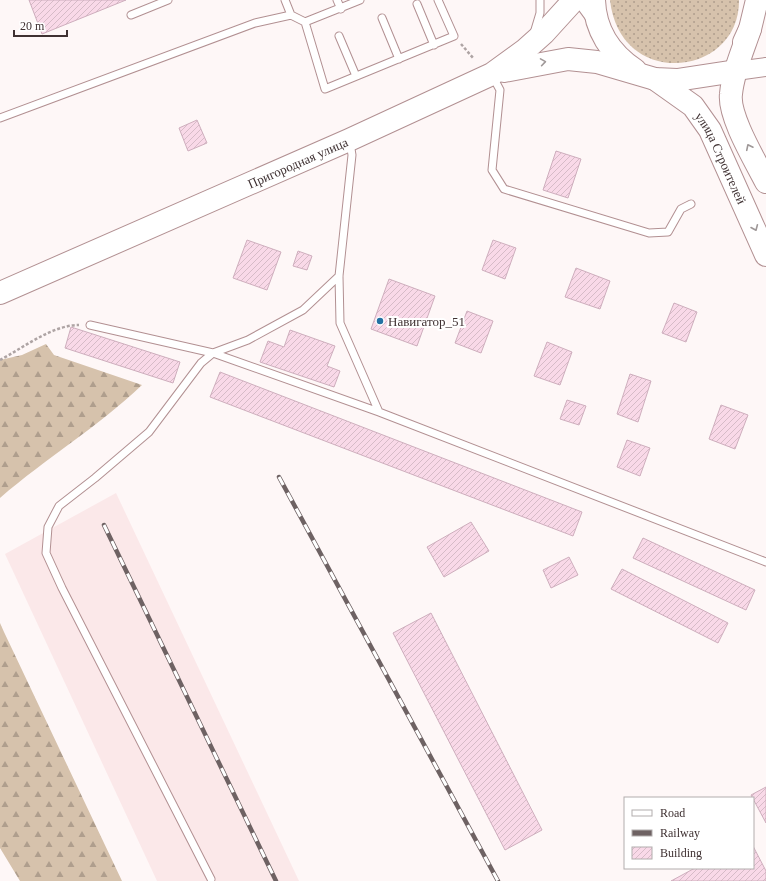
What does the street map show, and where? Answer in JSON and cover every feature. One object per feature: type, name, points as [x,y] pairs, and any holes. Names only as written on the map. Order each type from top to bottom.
[{"type":"main road","name":"Пригородная улица","points":[[0,293],[349,140],[492,74],[525,50],[544,33],[575,0]]},
{"type":"main road","name":"улица Строителей","points":[[594,0],[594,11],[601,32],[610,48],[624,62],[694,106],[710,130],[766,255]]},
{"type":"main road","points":[[758,0],[736,71],[731,95],[733,114],[766,182]]},
{"type":"main road","points":[[703,76],[720,68],[731,60],[750,29]]},
{"type":"main road","points":[[492,74],[532,64],[568,59],[598,62],[648,76],[677,80],[736,71]]},
{"type":"street","points":[[758,0],[766,13]]},
{"type":"street","points":[[736,71],[766,67]]},
{"type":"lane","points":[[131,15],[168,0]]},
{"type":"lane","points":[[285,0],[291,15]]},
{"type":"lane","points":[[337,0],[341,9]]},
{"type":"lane","points":[[0,118],[255,22],[291,15],[306,22],[360,0]]},
{"type":"lane","points":[[306,22],[325,89],[454,36],[438,0]]},
{"type":"lane","points":[[525,50],[536,28],[540,13],[540,0]]},
{"type":"lane","points":[[575,0],[610,48]]},
{"type":"lane","points":[[417,4],[434,45]]},
{"type":"lane","points":[[382,18],[399,59]]},
{"type":"lane","points":[[339,36],[356,76]]},
{"type":"lane","points":[[492,74],[500,90],[492,170],[504,188],[649,233],[668,232],[681,209],[691,204]]},
{"type":"lane","points":[[349,140],[352,155],[339,276],[340,323],[379,412]]},
{"type":"lane","points":[[211,879],[62,588],[46,553],[48,527],[59,506],[95,478],[149,432],[200,363],[213,353],[248,340],[303,310],[339,276]]},
{"type":"lane","points":[[90,325],[213,353],[379,412],[766,562]]},
{"type":"path","points":[[454,36],[474,59]]},
{"type":"path","points":[[0,360],[53,332],[71,325],[90,325]]},
{"type":"shaded area","points":[[116,493],[299,881],[157,881],[5,554]]},
{"type":"green space","points":[[610,0],[739,0],[734,26],[721,45],[701,58],[679,63],[655,60],[635,49],[618,29]]},
{"type":"green space","points":[[46,344],[54,355],[142,385],[108,415],[35,469],[0,498],[0,360],[22,355]]},
{"type":"green space","points":[[0,623],[122,881],[20,881],[0,848]]},
{"type":"building","points":[[29,0],[126,0],[42,34]]},
{"type":"building","points":[[197,120],[207,143],[188,151],[179,128]]},
{"type":"building","points":[[556,151],[581,159],[568,198],[543,190]]},
{"type":"building","points":[[247,240],[281,252],[267,290],[233,278]]},
{"type":"building","points":[[493,240],[516,248],[505,279],[482,270]]},
{"type":"building","points":[[298,251],[312,256],[307,270],[293,266]]},
{"type":"building","points":[[576,268],[610,281],[600,309],[565,297]]},
{"type":"building","points":[[389,279],[435,296],[417,346],[371,329]]},
{"type":"building","points":[[674,303],[697,312],[686,342],[662,333]]},
{"type":"building","points":[[467,311],[493,321],[481,353],[455,343]]},
{"type":"building","points":[[71,327],[180,362],[173,383],[65,348]]},
{"type":"building","points":[[290,330],[335,346],[327,366],[340,371],[334,387],[260,362],[268,341],[284,347]]},
{"type":"building","points":[[547,342],[572,352],[560,385],[534,376]]},
{"type":"building","points":[[220,372],[582,512],[573,536],[210,397]]},
{"type":"building","points":[[630,374],[651,381],[638,422],[617,414]]},
{"type":"building","points":[[567,400],[586,406],[579,425],[560,419]]},
{"type":"building","points":[[721,405],[748,415],[735,449],[709,439]]},
{"type":"building","points":[[627,440],[650,448],[640,476],[617,467]]},
{"type":"building","points":[[471,522],[489,551],[444,577],[427,547]]},
{"type":"building","points":[[643,538],[755,590],[746,610],[633,558]]},
{"type":"building","points":[[569,557],[578,575],[551,588],[543,570]]},
{"type":"building","points":[[622,569],[728,623],[718,643],[611,589]]},
{"type":"building","points":[[431,613],[542,830],[505,850],[393,633]]},
{"type":"building","points":[[766,787],[766,823],[754,801],[754,797],[751,795]]},
{"type":"building","points":[[754,848],[766,871],[766,881],[671,881],[693,869],[754,869]]},
{"type":"railway","points":[[279,477],[498,881]]},
{"type":"railway","points":[[104,525],[276,881]]},
{"type":"place","name":"Навигатор_51","points":[[380,321]]}]
